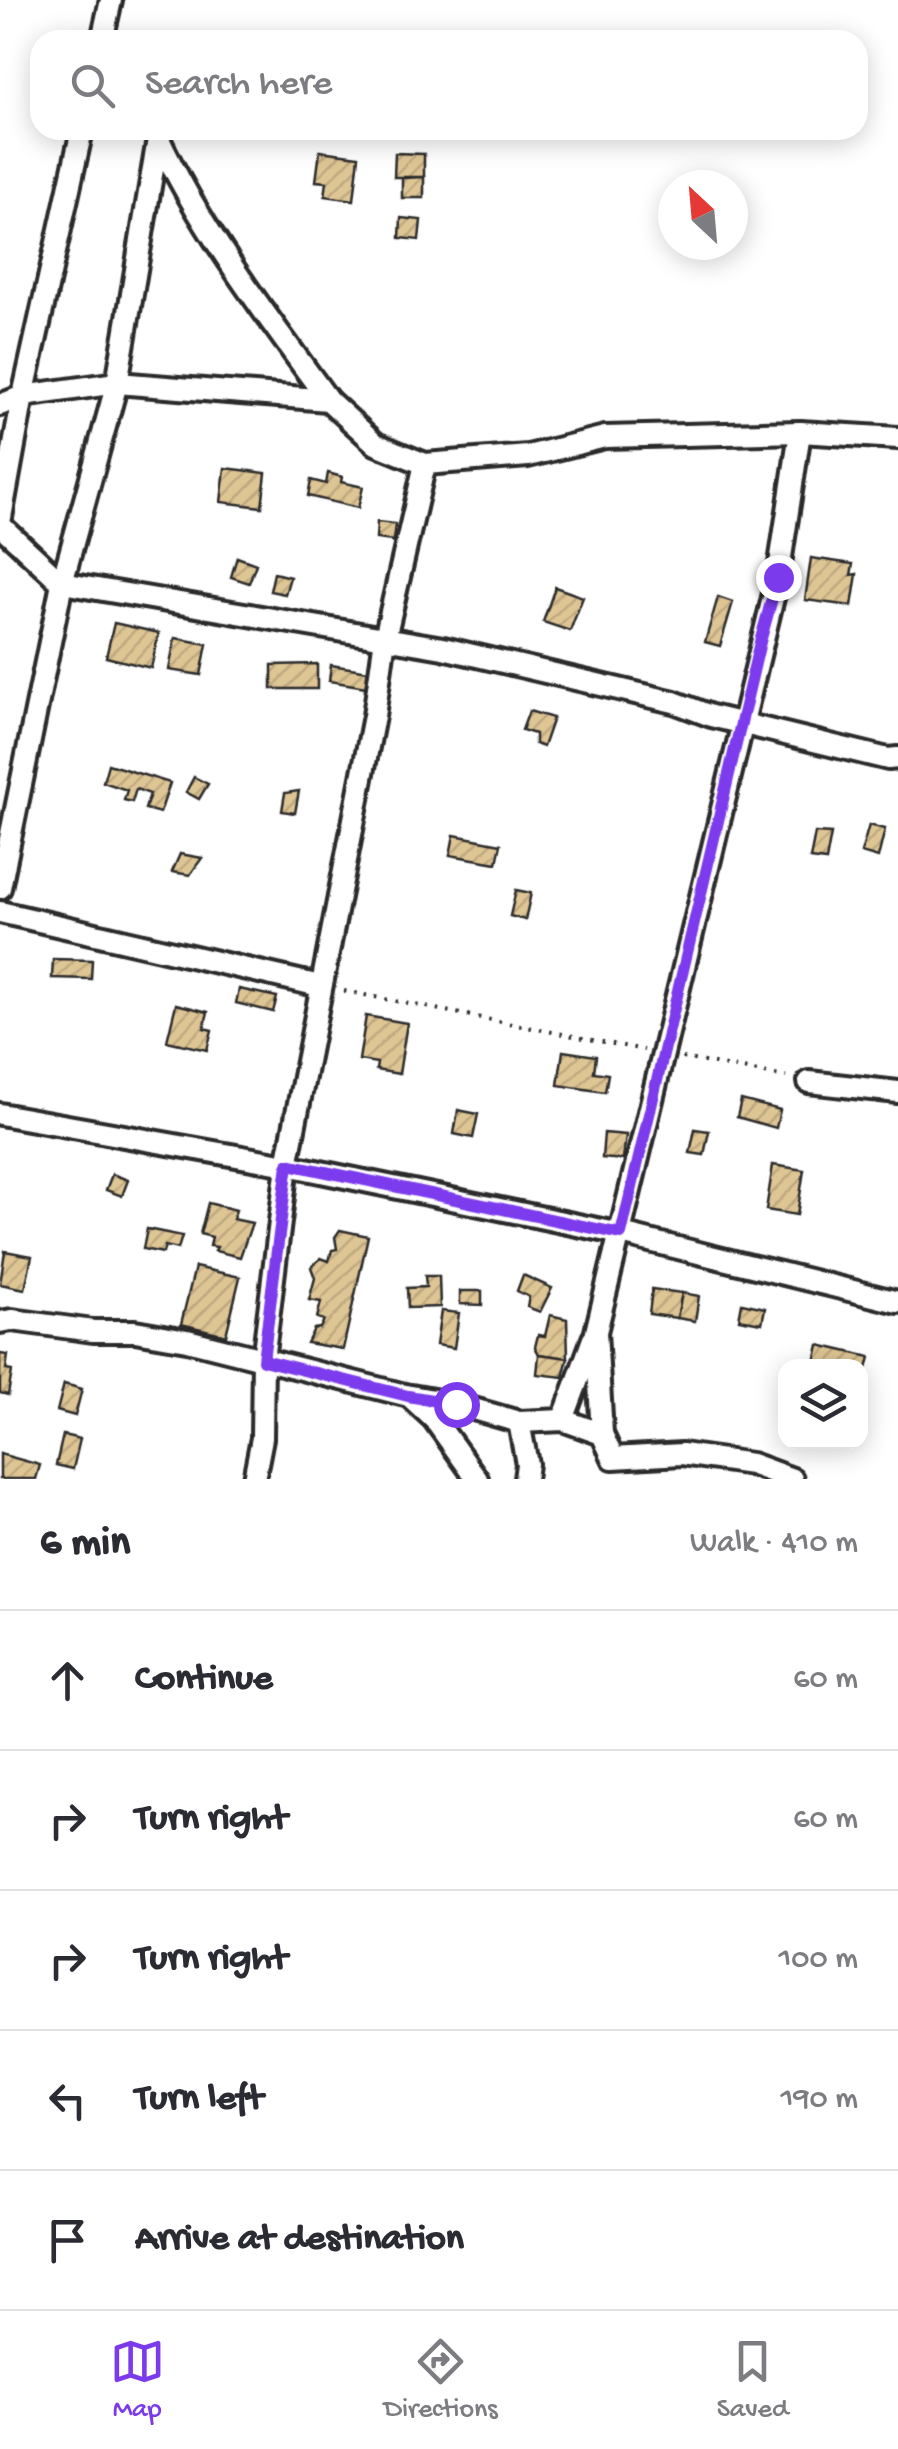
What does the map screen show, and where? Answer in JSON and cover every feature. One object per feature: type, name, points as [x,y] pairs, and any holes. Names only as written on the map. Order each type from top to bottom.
[{"type":"street","points":[[104,30],[110,4]]},
{"type":"street","points":[[110,4],[118,30]]},
{"type":"street","points":[[80,140],[0,524],[62,583],[443,648],[674,702],[742,724],[888,759],[898,758]]},
{"type":"street","points":[[0,888],[62,583],[116,384],[156,140]]},
{"type":"street","points":[[160,140],[250,292],[328,400],[376,444],[425,464],[528,456],[606,437],[800,432],[898,438]]},
{"type":"street","points":[[0,405],[24,396],[116,384],[328,400]]},
{"type":"street","points":[[563,1420],[596,1332],[665,1054],[778,577],[800,432]]},
{"type":"street","points":[[254,1479],[262,1438],[263,1360],[288,1164],[374,716],[385,638],[425,464]]},
{"type":"street","points":[[0,912],[320,986]]},
{"type":"street","points":[[809,1082],[898,1092]]},
{"type":"street","points":[[0,1114],[288,1164],[621,1234],[898,1302]]},
{"type":"street","points":[[4,1319],[187,1340],[520,1422],[563,1420],[602,1434]]},
{"type":"street","points":[[596,1332],[602,1434],[614,1458],[610,1479]]},
{"type":"street","points":[[408,1396],[434,1419],[478,1479]]},
{"type":"street","points":[[520,1422],[525,1479]]},
{"type":"street","points":[[614,1458],[682,1454],[752,1464],[792,1479]]},
{"type":"path","points":[[320,986],[809,1082]]},
{"type":"building","points":[[320,151],[359,156],[354,200],[325,196],[327,182],[316,181]]},
{"type":"building","points":[[395,153],[424,154],[424,177],[394,177]]},
{"type":"building","points":[[424,177],[424,198],[402,198],[402,178]]},
{"type":"building","points":[[401,218],[421,220],[419,240],[400,238]]},
{"type":"building","points":[[225,468],[266,473],[262,507],[221,502]]},
{"type":"building","points":[[328,473],[342,477],[341,482],[363,487],[358,508],[308,496],[311,480],[326,484]]},
{"type":"building","points":[[377,522],[395,524],[393,541],[376,539]]},
{"type":"building","points":[[237,557],[256,564],[249,583],[231,577]]},
{"type":"building","points":[[811,558],[853,564],[851,575],[857,574],[852,606],[805,600]]},
{"type":"building","points":[[274,573],[290,577],[285,594],[270,591]]},
{"type":"building","points":[[555,587],[583,597],[570,631],[543,622]]},
{"type":"building","points":[[718,597],[733,602],[720,646],[705,642]]},
{"type":"building","points":[[114,623],[159,633],[151,668],[106,657]]},
{"type":"building","points":[[175,638],[207,644],[201,675],[169,670]]},
{"type":"building","points":[[317,664],[317,689],[272,689],[272,665]]},
{"type":"building","points":[[331,665],[369,671],[366,687],[329,681]]},
{"type":"building","points":[[529,711],[553,718],[543,747],[535,744],[535,734],[522,730]]},
{"type":"building","points":[[108,764],[170,783],[160,813],[145,809],[150,794],[136,789],[132,802],[124,800],[127,790],[103,782]]},
{"type":"building","points":[[194,777],[208,784],[199,799],[186,792]]},
{"type":"building","points":[[299,791],[295,813],[282,811],[285,793]]},
{"type":"building","points":[[869,825],[885,829],[878,858],[861,853]]},
{"type":"building","points":[[815,833],[831,834],[826,861],[810,859]]},
{"type":"building","points":[[454,835],[501,844],[497,863],[450,855]]},
{"type":"building","points":[[180,854],[202,858],[190,875],[172,872]]},
{"type":"building","points":[[516,890],[531,893],[525,920],[510,916]]},
{"type":"building","points":[[53,959],[92,960],[91,979],[52,978]]},
{"type":"building","points":[[239,989],[277,997],[273,1012],[236,1003]]},
{"type":"building","points":[[176,1004],[208,1012],[204,1028],[212,1030],[207,1050],[167,1041]]},
{"type":"building","points":[[366,1016],[407,1023],[399,1074],[376,1070],[377,1063],[359,1060]]},
{"type":"building","points":[[563,1051],[596,1056],[594,1072],[608,1074],[605,1092],[558,1085]]},
{"type":"building","points":[[741,1100],[780,1110],[776,1128],[737,1117]]},
{"type":"building","points":[[458,1110],[478,1114],[473,1138],[454,1134]]},
{"type":"building","points":[[695,1129],[709,1131],[704,1155],[690,1153]]},
{"type":"building","points":[[604,1133],[626,1135],[623,1160],[602,1158]]},
{"type":"building","points":[[773,1165],[804,1170],[797,1215],[766,1210]]},
{"type":"building","points":[[112,1174],[128,1180],[122,1196],[106,1190]]},
{"type":"building","points":[[208,1203],[236,1210],[233,1219],[252,1223],[240,1257],[215,1251],[217,1247],[210,1246],[212,1237],[200,1234]]},
{"type":"building","points":[[147,1229],[182,1236],[178,1249],[165,1246],[163,1253],[143,1249]]},
{"type":"building","points":[[340,1230],[368,1236],[343,1349],[307,1343],[324,1320],[317,1318],[321,1302],[309,1300],[315,1278],[311,1267],[321,1258],[329,1261],[332,1250],[337,1249],[335,1237]]},
{"type":"building","points":[[5,1251],[32,1256],[25,1289],[0,1284]]},
{"type":"building","points":[[195,1267],[240,1277],[226,1335],[181,1324]]},
{"type":"building","points":[[523,1275],[552,1288],[540,1312],[527,1307],[529,1297],[517,1291]]},
{"type":"building","points":[[425,1276],[439,1276],[440,1307],[408,1308],[407,1288],[426,1287]]},
{"type":"building","points":[[652,1289],[682,1293],[677,1318],[649,1314]]},
{"type":"building","points":[[460,1291],[482,1291],[482,1305],[460,1304]]},
{"type":"building","points":[[682,1293],[699,1296],[695,1321],[677,1318]]},
{"type":"building","points":[[742,1303],[765,1308],[762,1323],[739,1319]]},
{"type":"building","points":[[441,1311],[459,1313],[454,1348],[436,1345]]},
{"type":"building","points":[[550,1315],[567,1319],[568,1358],[539,1354],[535,1347],[538,1335],[545,1336]]},
{"type":"building","points":[[819,1345],[870,1357],[868,1365],[868,1359],[816,1359]]},
{"type":"building","points":[[0,1354],[8,1355],[6,1370],[12,1371],[8,1395],[0,1393]]},
{"type":"building","points":[[539,1354],[568,1358],[563,1377],[537,1374]]},
{"type":"building","points":[[64,1384],[82,1389],[75,1416],[57,1411]]},
{"type":"building","points":[[63,1435],[80,1439],[73,1469],[56,1465]]},
{"type":"building","points":[[0,1454],[40,1465],[36,1479],[0,1479]]},
{"type":"route","points":[[456,1404],[263,1360],[288,1164],[621,1234],[778,577]]}]
